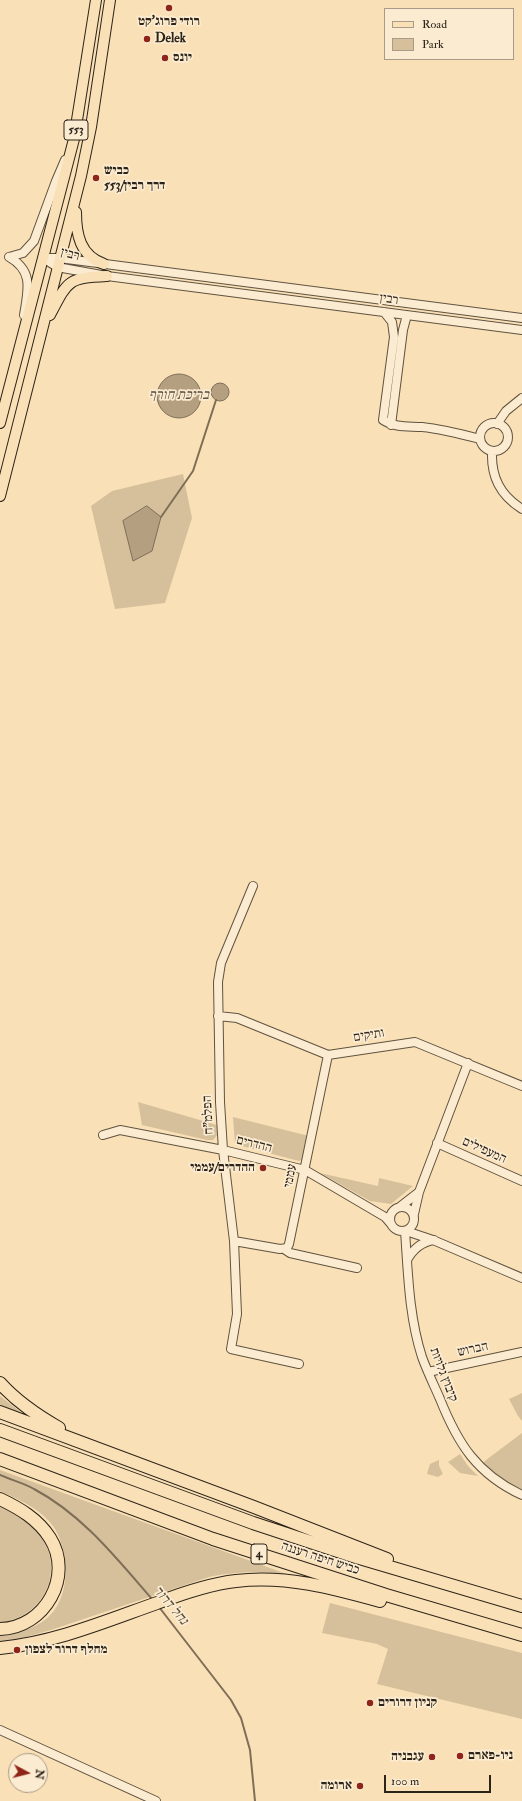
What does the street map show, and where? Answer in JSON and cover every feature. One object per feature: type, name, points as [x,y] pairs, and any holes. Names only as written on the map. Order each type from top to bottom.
[{"type":"highway","points":[[0,1383],[45,1420],[72,1435],[182,1480]]},
{"type":"highway","points":[[0,1412],[254,1506],[458,1587]]},
{"type":"highway","name":"כביש חיפה רעננה","points":[[0,1430],[253,1523],[356,1557],[522,1606]]},
{"type":"highway","name":"כביש חיפה רעננה","points":[[0,1459],[213,1539],[522,1637]]},
{"type":"highway","points":[[0,1499],[18,1508],[42,1527],[54,1545],[58,1565],[58,1579],[55,1591],[46,1606],[28,1622],[15,1627],[0,1629]]},
{"type":"highway","points":[[0,1648],[31,1644],[62,1636],[188,1591],[237,1581],[254,1580],[298,1582],[319,1585],[522,1637]]},
{"type":"main road","name":"553","points":[[0,423],[74,139],[96,0]]},
{"type":"main road","name":"553","points":[[0,496],[43,329],[58,262],[76,199],[91,127],[110,0]]},
{"type":"main road","points":[[76,199],[76,224],[79,238],[90,258],[104,264]]},
{"type":"main road","points":[[43,329],[61,294],[70,283],[80,278],[107,276]]},
{"type":"street","points":[[18,352],[25,308],[27,276],[24,267],[9,257],[23,254],[34,241],[56,181],[74,139]]},
{"type":"street","name":"רבין","points":[[43,258],[107,276],[522,330]]},
{"type":"street","name":"רבין","points":[[58,262],[104,264],[522,318]]},
{"type":"street","points":[[384,312],[392,322],[394,337],[383,420],[481,435]]},
{"type":"street","points":[[391,422],[403,330],[407,315]]},
{"type":"street","points":[[497,424],[506,410],[522,398]]},
{"type":"street","points":[[490,424],[497,424],[505,428],[508,439],[503,448],[492,451],[483,446],[481,435],[490,424]]},
{"type":"street","points":[[492,451],[492,464],[497,484],[509,499],[522,508]]},
{"type":"street","name":"הפלמ\"ח","points":[[253,886],[221,963],[218,982],[220,1102],[223,1150],[234,1241],[237,1314],[232,1349],[299,1364]]},
{"type":"street","points":[[218,1016],[237,1018],[328,1055]]},
{"type":"street","name":"ותיקים","points":[[328,1055],[415,1042],[522,1086]]},
{"type":"street","name":"עממי","points":[[284,1249],[289,1244],[328,1055]]},
{"type":"street","points":[[406,1231],[412,1227],[418,1192],[468,1063]]},
{"type":"street","name":"ההדרים","points":[[103,1135],[120,1130],[223,1150],[305,1170],[385,1217],[391,1224]]},
{"type":"street","name":"המעפילים","points":[[437,1143],[522,1181]]},
{"type":"street","points":[[418,1192],[390,1216],[391,1224],[398,1231],[406,1231],[434,1240],[522,1278]]},
{"type":"street","name":"ההדרים","points":[[366,1206],[383,1209],[399,1207]]},
{"type":"street","points":[[399,1207],[409,1208],[420,1230],[434,1240]]},
{"type":"street","name":"קיבוץ גלויות","points":[[406,1231],[407,1260],[413,1322],[422,1357],[428,1372],[454,1431],[470,1456],[493,1479],[522,1495]]},
{"type":"street","points":[[407,1260],[410,1254],[420,1245],[434,1240]]},
{"type":"street","points":[[234,1241],[284,1249],[290,1253],[357,1268]]},
{"type":"street","name":"הברוש","points":[[428,1372],[522,1352]]},
{"type":"street","points":[[0,1730],[156,1801]]},
{"type":"green space","points":[[183,474],[192,518],[165,603],[115,609],[91,506],[112,491]]},
{"type":"green space","points":[[138,1102],[217,1125],[218,1134],[213,1140],[207,1140],[142,1125]]},
{"type":"green space","points":[[233,1117],[309,1136],[303,1159],[299,1161],[235,1144]]},
{"type":"green space","points":[[320,1173],[378,1186],[379,1178],[413,1186],[391,1204],[370,1201]]},
{"type":"green space","points":[[522,1393],[522,1421],[509,1399]]},
{"type":"green space","points":[[0,1396],[26,1416],[0,1405]]},
{"type":"green space","points":[[522,1433],[522,1490],[498,1477],[482,1463]]},
{"type":"green space","points":[[460,1454],[468,1466],[478,1476],[460,1473],[448,1462]]},
{"type":"green space","points":[[439,1460],[439,1466],[443,1474],[438,1477],[427,1474],[430,1464]]},
{"type":"green space","points":[[0,1470],[292,1576],[251,1572],[209,1577],[51,1630],[15,1640],[0,1642],[0,1635],[30,1628],[46,1619],[60,1600],[64,1589],[66,1576],[63,1551],[55,1529],[38,1511],[0,1491]]},
{"type":"green space","points":[[0,1507],[26,1522],[37,1531],[45,1543],[50,1557],[51,1570],[49,1583],[44,1595],[36,1605],[26,1613],[14,1619],[0,1622]]},
{"type":"green space","points":[[330,1603],[522,1653],[522,1719],[377,1684],[388,1649],[377,1644],[322,1633]]},
{"type":"water","name":"בריכת חורף","points":[[179,374],[191,378],[197,384],[201,396],[197,408],[191,414],[179,418],[167,414],[161,408],[157,396],[161,384],[167,378]]},
{"type":"water","points":[[216,383],[224,383],[229,388],[227,399],[224,401],[216,401],[211,396],[211,388]]},
{"type":"water","points":[[147,506],[161,517],[152,551],[133,561],[123,521]]},
{"type":"waterway","points":[[161,517],[193,471],[216,400]]},
{"type":"waterway","name":"נחל דרור","points":[[0,1475],[22,1483],[52,1500],[84,1525],[112,1553],[152,1599]]},
{"type":"waterway","name":"נחל דרור","points":[[159,1607],[231,1700],[241,1718],[250,1750],[255,1801]]},
{"type":"place","name":"רודי פרוג'קט","points":[[169,8]]},
{"type":"place","name":"Delek","points":[[147,39]]},
{"type":"place","name":"יונס","points":[[165,58]]},
{"type":"place","name":"כביש 553/דרך רבין","points":[[96,178]]},
{"type":"place","name":"ההדרים/עממי","points":[[263,1168]]},
{"type":"place","name":"מחלף דרור לצפון","points":[[17,1650]]},
{"type":"place","name":"קניון דרורים","points":[[370,1703]]},
{"type":"place","name":"ניו-פארם","points":[[460,1756]]},
{"type":"place","name":"עגבניה","points":[[432,1757]]},
{"type":"place","name":"ארומה","points":[[360,1786]]}]
